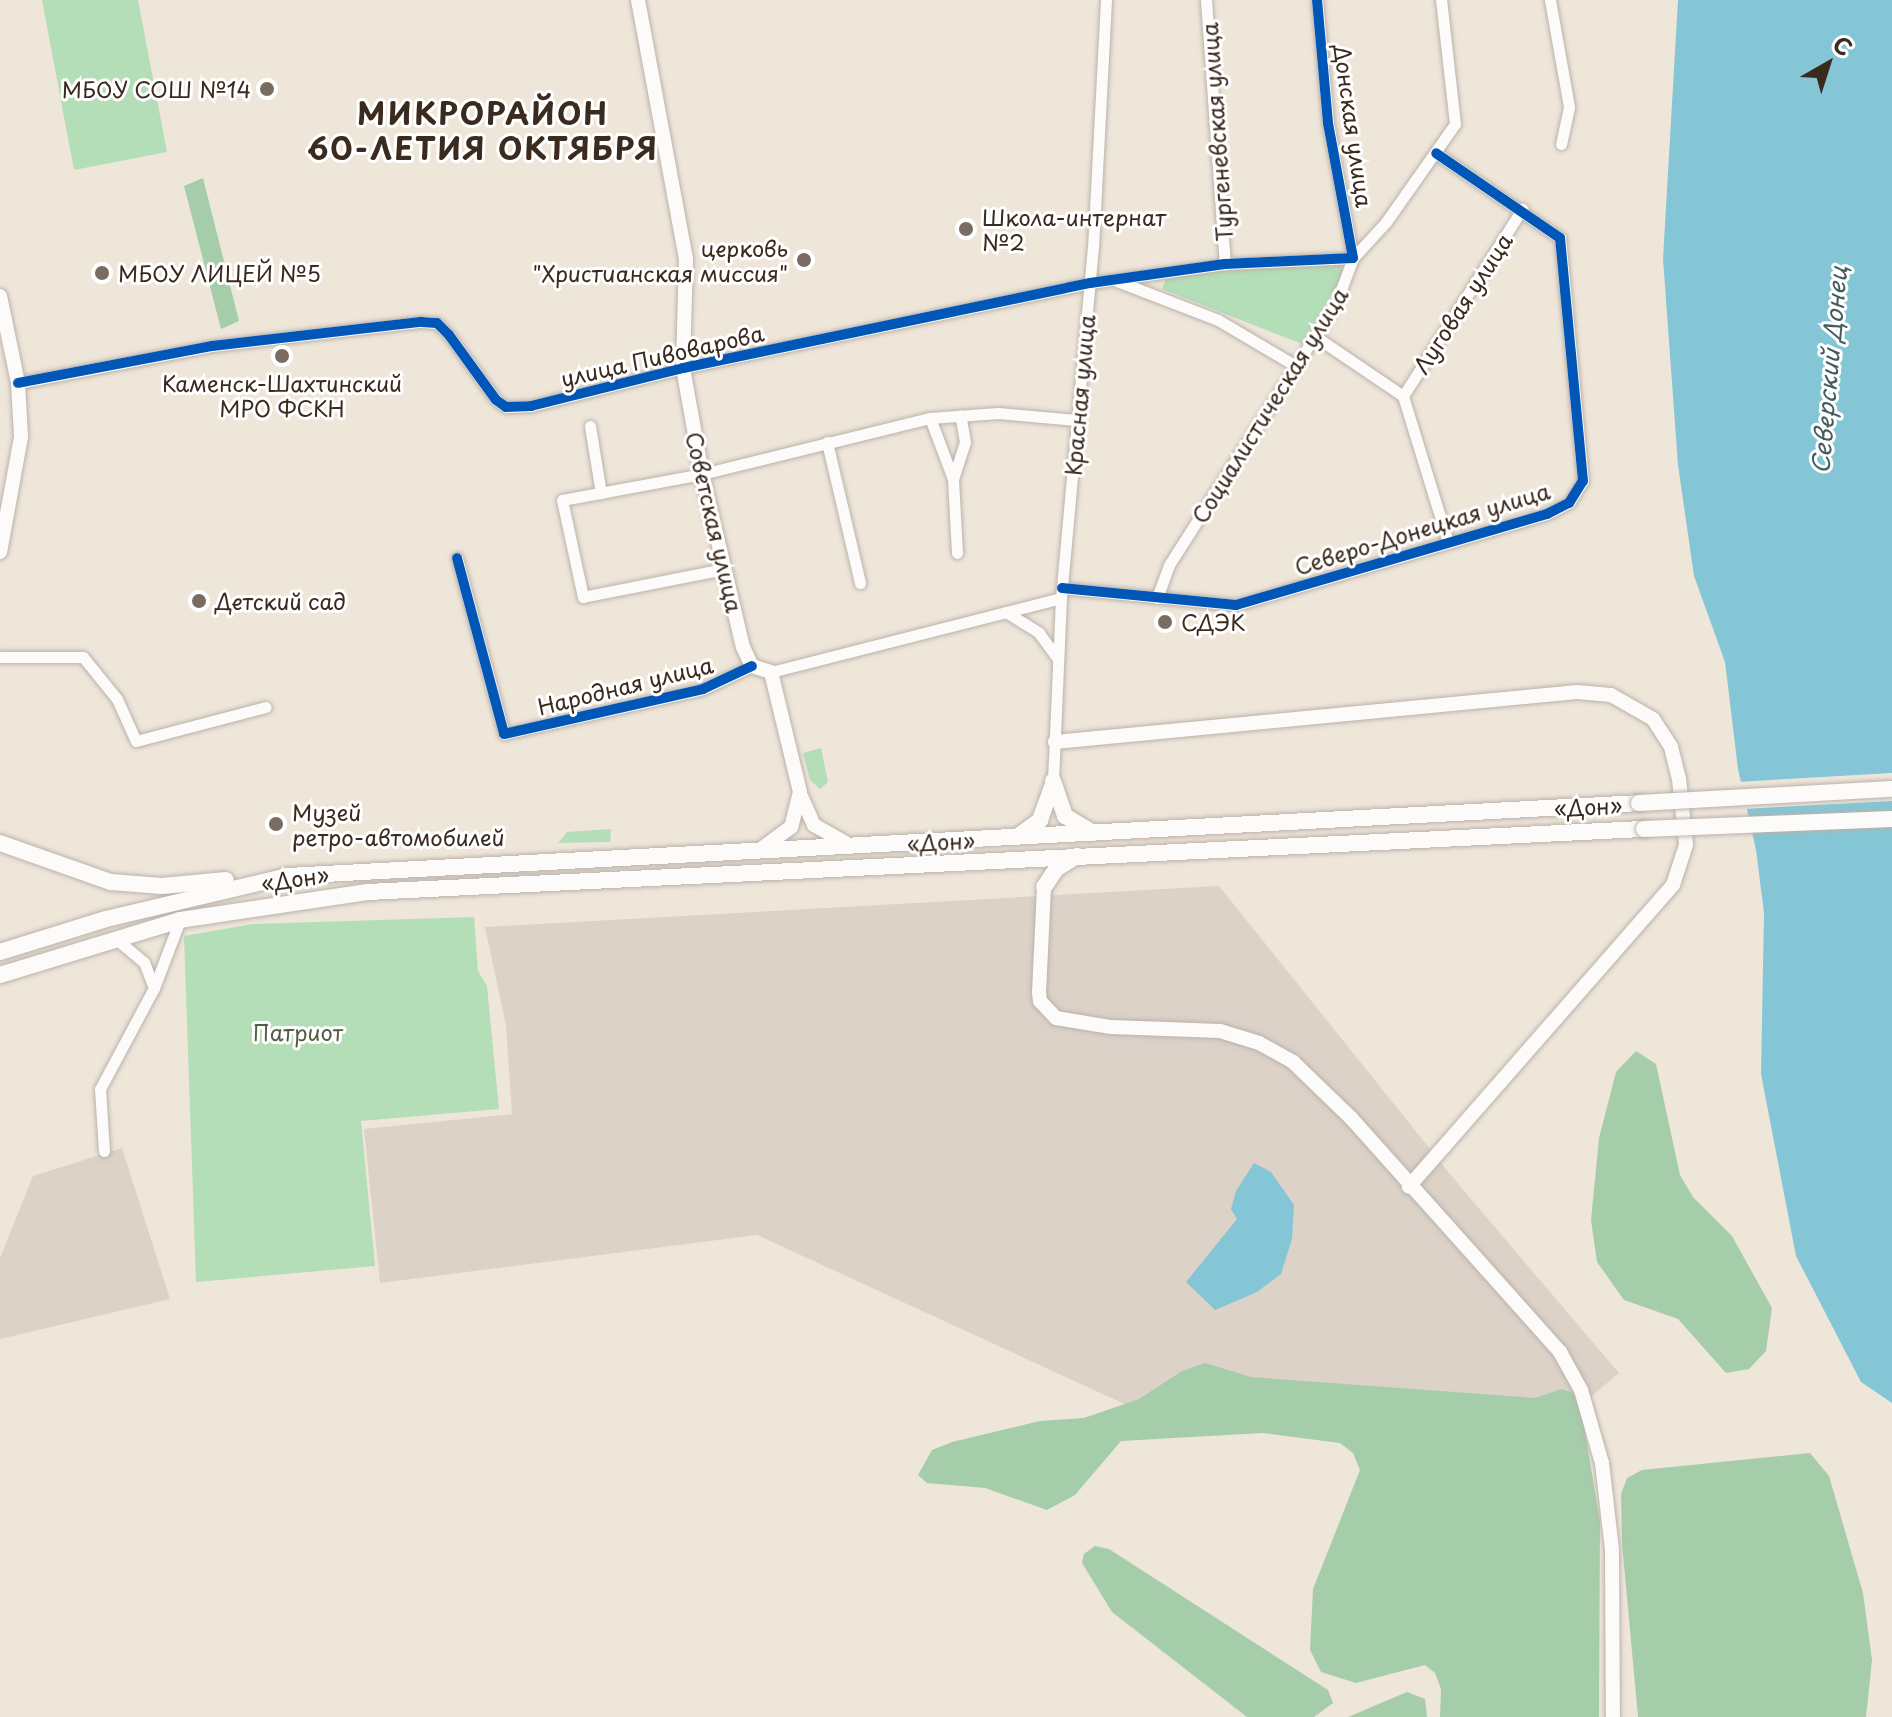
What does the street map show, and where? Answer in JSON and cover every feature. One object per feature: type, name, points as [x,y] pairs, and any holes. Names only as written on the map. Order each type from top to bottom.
[{"type":"highway","points":[[1053,781],[1065,816],[1099,835]]},
{"type":"highway","points":[[1017,838],[1045,812],[1053,781]]},
{"type":"highway","name":"«Дон»","points":[[0,952],[106,919],[288,876],[512,860],[757,852],[1099,835],[1892,789]]},
{"type":"highway","name":"«Дон»","points":[[0,975],[114,937],[180,920],[368,892],[1080,855],[1892,819]]},
{"type":"highway","points":[[0,843],[79,872],[138,885],[288,876]]},
{"type":"highway","points":[[1044,887],[1056,869],[1080,855]]},
{"type":"highway","points":[[1015,859],[1035,868],[1044,887]]},
{"type":"main road","name":"Советская улица","points":[[638,0],[686,258],[683,368],[702,474],[724,569],[814,825],[851,846]]},
{"type":"main road","points":[[0,296],[18,383],[21,454],[0,552]]},
{"type":"main road","points":[[1055,742],[1577,692],[1626,700],[1653,719],[1671,747],[1679,779],[1686,845],[1679,874],[1654,913],[1409,1187]]},
{"type":"main road","points":[[757,852],[791,827],[800,792]]},
{"type":"main road","points":[[1044,887],[1039,992],[1040,1001],[1056,1018],[1111,1027],[1220,1031],[1259,1043],[1312,1078],[1560,1352],[1585,1402],[1598,1439],[1612,1550],[1613,1717]]},
{"type":"street","name":"Красная улица","points":[[1053,781],[1061,593],[1090,283],[1106,0]]},
{"type":"street","name":"Тургеневская улица","points":[[1206,0],[1225,264]]},
{"type":"street","name":"Донская улица","points":[[1317,0],[1328,123],[1353,258]]},
{"type":"street","name":"Социалистическая улица","points":[[1157,598],[1169,565],[1316,337],[1347,282],[1353,258],[1436,153],[1455,118],[1441,0]]},
{"type":"street","points":[[1550,0],[1569,107],[1561,144]]},
{"type":"street","points":[[1436,153],[1522,209]]},
{"type":"street","name":"Северо-Донецкая улица","points":[[1061,593],[1236,605],[1547,514],[1569,503],[1583,481],[1558,234],[1522,209]]},
{"type":"street","name":"Луговая улица","points":[[1403,396],[1522,209]]},
{"type":"street","name":"улица Пивоварова","points":[[18,383],[212,346],[421,322],[437,323],[449,335],[496,400],[506,407],[536,405],[683,368],[1090,283],[1225,264],[1353,258]]},
{"type":"street","points":[[1113,279],[1218,320],[1296,366]]},
{"type":"street","points":[[1316,337],[1403,396],[1448,542]]},
{"type":"street","points":[[953,479],[965,442],[960,415]]},
{"type":"street","points":[[724,569],[583,597],[562,500],[702,474],[930,418],[960,415],[1076,420]]},
{"type":"street","points":[[930,418],[953,479],[957,553]]},
{"type":"street","points":[[590,426],[601,493]]},
{"type":"street","points":[[827,442],[860,583]]},
{"type":"street","name":"Народная улица","points":[[457,558],[504,734],[703,689],[761,669],[1006,612],[1061,593]]},
{"type":"street","points":[[1006,612],[1039,633],[1059,660]]},
{"type":"street","points":[[0,657],[83,657],[117,699],[136,741],[266,707]]},
{"type":"street","points":[[104,1151],[100,1089],[154,988],[180,920]]},
{"type":"street","points":[[114,937],[144,962],[154,988]]},
{"type":"shaded area","points":[[1219,886],[1459,1185],[1619,1373],[1553,1429],[1170,1425],[757,1235],[380,1283],[364,1129],[512,1114],[506,1025],[485,927]]},
{"type":"shaded area","points":[[122,1148],[170,1299],[0,1339],[0,1258],[33,1176]]},
{"type":"green space","points":[[42,0],[138,0],[167,152],[74,170]]},
{"type":"green space","points":[[203,178],[239,321],[221,329],[184,186]]},
{"type":"green space","points":[[1341,265],[1343,275],[1302,344],[1162,289],[1167,276],[1232,268]]},
{"type":"green space","points":[[821,748],[828,782],[820,789],[810,780],[803,753]]},
{"type":"green space","points":[[611,829],[610,842],[558,843],[567,832]]},
{"type":"green space","name":"Патриот","points":[[474,917],[478,971],[487,986],[499,1109],[361,1121],[375,1266],[196,1282],[184,936],[253,924]]},
{"type":"green space","points":[[1636,1051],[1656,1064],[1680,1175],[1693,1197],[1732,1236],[1772,1308],[1766,1351],[1749,1369],[1726,1373],[1678,1319],[1624,1300],[1597,1262],[1591,1220],[1599,1138],[1616,1072]]},
{"type":"green space","points":[[1205,1363],[1251,1377],[1535,1398],[1562,1389],[1573,1393],[1582,1414],[1600,1522],[1599,1717],[1440,1717],[1441,1689],[1435,1673],[1425,1665],[1356,1683],[1321,1672],[1310,1650],[1313,1589],[1360,1470],[1353,1453],[1340,1443],[1263,1433],[1121,1441],[1075,1495],[1047,1510],[985,1488],[927,1483],[918,1475],[932,1450],[952,1442],[1040,1421],[1084,1418],[1139,1399],[1182,1371]]},
{"type":"green space","points":[[1810,1453],[1829,1476],[1863,1593],[1872,1660],[1866,1717],[1638,1717],[1622,1543],[1621,1494],[1627,1478],[1642,1470]]},
{"type":"green space","points":[[1095,1546],[1109,1549],[1328,1690],[1333,1703],[1314,1717],[1247,1717],[1112,1612],[1082,1563],[1084,1554]]},
{"type":"green space","points":[[1407,1692],[1425,1699],[1427,1717],[1348,1717]]},
{"type":"water","name":"Северский Донец","points":[[1678,0],[1892,0],[1892,1403],[1861,1382],[1796,1256],[1761,1074],[1764,913],[1756,850],[1738,769],[1725,662],[1694,576],[1678,465],[1663,259]]},
{"type":"water","points":[[1254,1163],[1271,1172],[1294,1205],[1292,1239],[1281,1274],[1257,1292],[1215,1310],[1186,1282],[1237,1219],[1231,1209],[1236,1191]]},
{"type":"pier","points":[[1892,773],[1892,801],[1743,809],[1737,782]]},
{"type":"cycle path","points":[[18,383],[212,346],[421,322],[437,323],[449,335],[496,400],[506,407],[531,406],[683,368],[1090,283],[1225,264],[1353,258],[1328,123],[1317,0]]},
{"type":"cycle path","points":[[1062,588],[1236,605],[1547,514],[1569,503],[1583,481],[1560,238],[1436,153]]},
{"type":"cycle path","points":[[457,558],[504,734],[703,689],[752,666]]},
{"type":"place","name":"МБОУ СОШ №14","points":[[267,89]]},
{"type":"place","name":"Школа-интернат №2","points":[[966,229]]},
{"type":"place","name":"церковь \"Христианская миссия\"","points":[[804,260]]},
{"type":"place","name":"МБОУ ЛИЦЕЙ №5","points":[[102,273]]},
{"type":"place","name":"Каменск-Шахтинский МРО ФСКН","points":[[282,356]]},
{"type":"place","name":"Детский сад","points":[[199,601]]},
{"type":"place","name":"СДЭК","points":[[1165,622]]},
{"type":"place","name":"Музей ретро-автомобилей","points":[[276,824]]},
{"type":"district","name":"МИКРОРАЙОН 60-ЛЕТИЯ ОКТЯБРЯ","points":[[483,130]]}]
